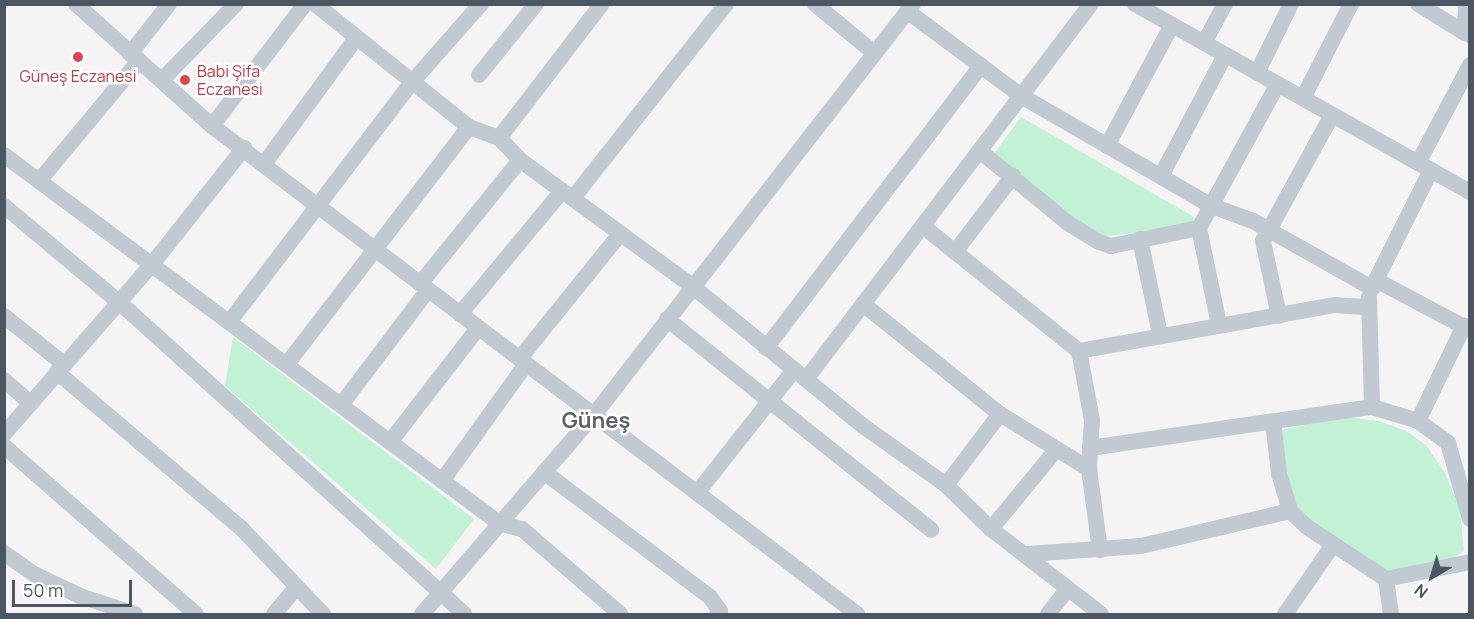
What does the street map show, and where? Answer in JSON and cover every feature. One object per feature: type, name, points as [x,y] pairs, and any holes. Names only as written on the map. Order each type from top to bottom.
[{"type":"street","points":[[39,181],[134,58],[169,4]]},
{"type":"street","points":[[162,80],[236,4]]},
{"type":"street","points":[[212,126],[305,4]]},
{"type":"street","points":[[315,4],[470,127],[499,138],[520,160],[692,286],[863,426],[946,485],[991,529],[1027,554],[1067,590],[1101,615]]},
{"type":"street","points":[[479,75],[536,4]]},
{"type":"street","points":[[499,138],[602,4]]},
{"type":"street","points":[[460,314],[567,195],[726,4]]},
{"type":"street","points":[[814,4],[873,52]]},
{"type":"street","points":[[697,493],[770,402],[801,374],[863,304],[1023,97],[1091,4]]},
{"type":"street","points":[[1135,4],[1332,115],[1468,188]]},
{"type":"street","points":[[1204,43],[1225,4]]},
{"type":"street","points":[[1257,73],[1291,4]]},
{"type":"street","points":[[1303,98],[1352,4]]},
{"type":"street","points":[[1418,4],[1467,34]]},
{"type":"street","points":[[1466,4],[1467,34]]},
{"type":"street","points":[[230,321],[316,204],[412,81],[479,5]]},
{"type":"street","points":[[85,8],[134,58],[162,80],[212,126],[244,148],[857,615]]},
{"type":"street","points":[[422,615],[442,595],[499,523],[594,415],[873,52],[910,8],[1023,97],[1107,146],[1212,206],[1269,230],[1374,284],[1467,328],[1418,421]]},
{"type":"street","points":[[1107,146],[1172,25]]},
{"type":"street","points":[[264,164],[357,37]]},
{"type":"street","points":[[1161,176],[1225,55]]},
{"type":"street","points":[[1372,407],[1367,307],[1374,284],[1470,65]]},
{"type":"street","points":[[766,348],[981,66]]},
{"type":"street","points":[[1219,325],[1199,228],[1278,84]]},
{"type":"street","points":[[1278,316],[1263,241],[1332,115]]},
{"type":"street","points":[[287,364],[470,127]]},
{"type":"street","points":[[4,434],[153,263],[244,148]]},
{"type":"street","points":[[981,152],[1068,222],[1099,242],[1111,246],[1199,228]]},
{"type":"street","points":[[4,155],[153,263],[499,523],[522,529],[620,615]]},
{"type":"street","points":[[341,405],[424,287],[520,160]]},
{"type":"street","points":[[955,252],[1013,176]]},
{"type":"street","points":[[4,206],[119,302],[464,615]]},
{"type":"street","points":[[924,227],[1079,351],[1092,420],[1089,469],[1100,550]]},
{"type":"street","points":[[442,481],[523,361],[620,234]]},
{"type":"street","points":[[1140,239],[1160,334]]},
{"type":"street","points":[[863,304],[1000,414],[1055,451],[1089,469]]},
{"type":"street","points":[[1079,351],[1116,347],[1160,334],[1335,305],[1367,307]]},
{"type":"street","points":[[4,316],[241,528],[323,615]]},
{"type":"street","points":[[667,319],[931,530]]},
{"type":"street","points":[[390,442],[478,328]]},
{"type":"street","points":[[4,380],[30,403]]},
{"type":"street","points":[[1090,448],[1372,407],[1418,421],[1449,443],[1470,519]]},
{"type":"street","points":[[946,485],[1000,414]]},
{"type":"street","points":[[1273,421],[1279,474],[1290,511],[1333,545],[1386,579],[1470,562]]},
{"type":"street","points":[[4,446],[196,615]]},
{"type":"street","points":[[991,529],[1055,451]]},
{"type":"street","points":[[544,472],[710,597],[720,611],[717,615]]},
{"type":"street","points":[[1027,554],[1100,550],[1196,535],[1290,511]]},
{"type":"street","points":[[1285,615],[1333,545]]},
{"type":"street","points":[[4,553],[36,575],[80,596],[135,615]]},
{"type":"street","points":[[1386,579],[1391,615]]},
{"type":"street","points":[[274,615],[297,587]]},
{"type":"street","points":[[1048,615],[1067,590]]},
{"type":"green space","points":[[1021,117],[1194,217],[1191,226],[1099,237],[993,155]]},
{"type":"green space","points":[[233,337],[474,519],[436,569],[225,386]]},
{"type":"green space","points":[[1344,417],[1379,421],[1406,431],[1426,445],[1445,473],[1460,510],[1464,551],[1439,566],[1403,575],[1376,570],[1302,516],[1289,491],[1281,430]]},
{"type":"place","name":"Güneş Eczanesi","points":[[78,57]]},
{"type":"place","name":"Babi Şifa Eczanesi","points":[[185,80]]},
{"type":"district","name":"Güneş","points":[[596,421]]}]
